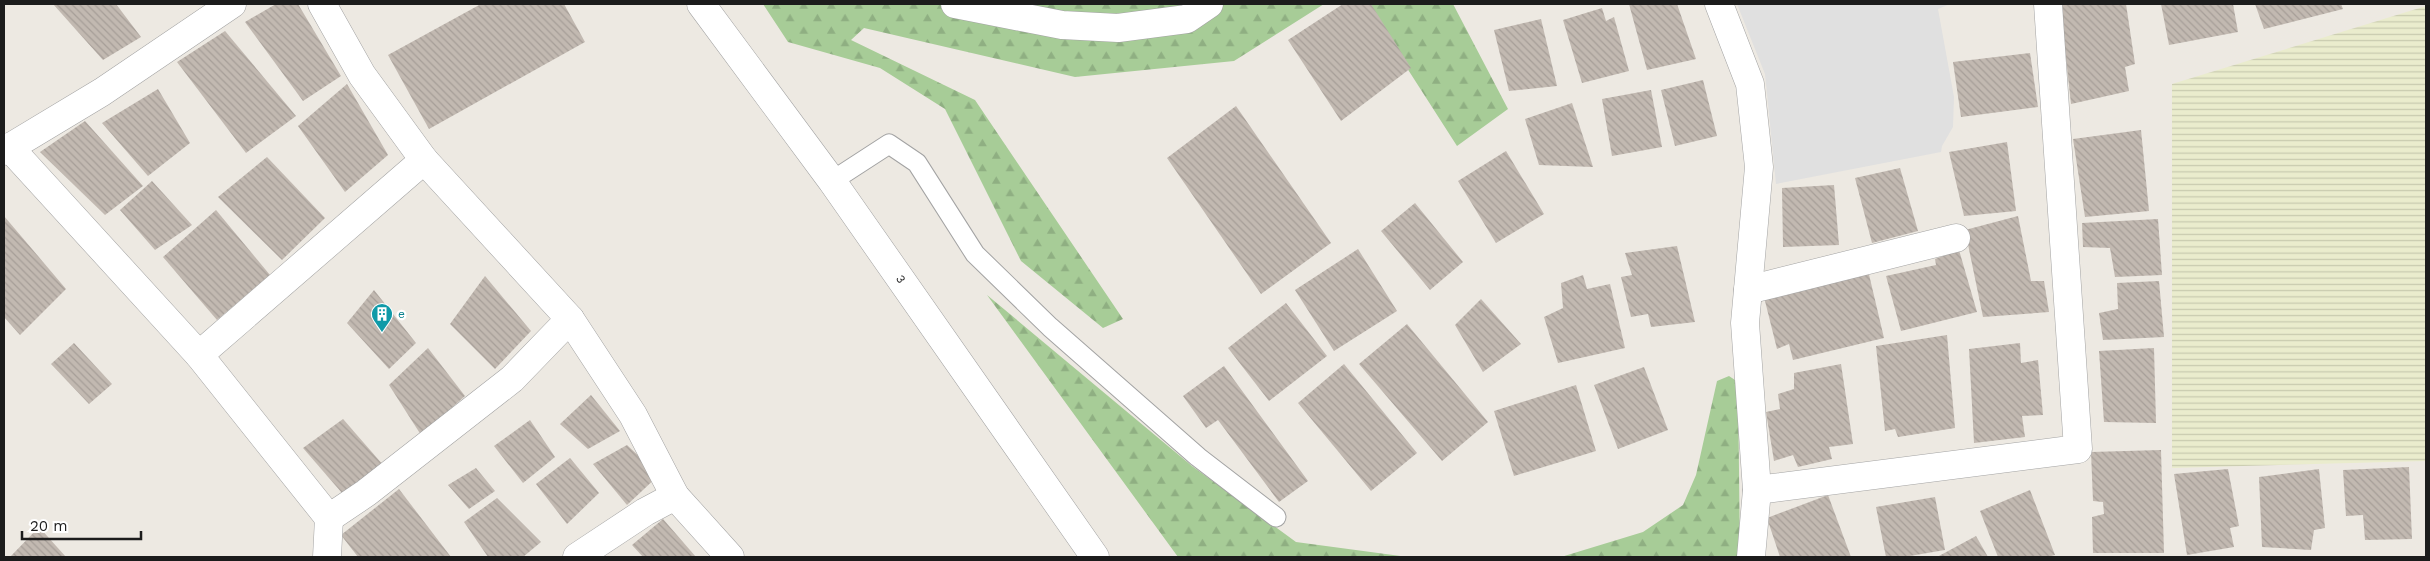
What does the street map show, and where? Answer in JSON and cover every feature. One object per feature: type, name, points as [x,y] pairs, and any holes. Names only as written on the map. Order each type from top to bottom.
[{"type":"street","points":[[232,4],[102,92],[6,149],[199,355],[329,518],[327,557]]},
{"type":"street","points":[[322,4],[362,75],[424,160],[570,319],[632,416],[675,496],[730,557]]},
{"type":"street","name":"3","points":[[701,4],[832,181],[1095,557]]},
{"type":"street","points":[[954,4],[1062,25],[1118,28],[1151,14],[1187,20],[1209,4]]},
{"type":"street","points":[[1719,4],[1750,84],[1759,167],[1745,322],[1757,490],[1751,557]]},
{"type":"street","points":[[1757,490],[2078,449],[2048,4]]},
{"type":"street","points":[[199,355],[424,160]]},
{"type":"street","points":[[1748,290],[1956,238]]},
{"type":"street","points":[[329,518],[366,493],[512,379],[570,319]]},
{"type":"street","points":[[577,557],[645,512],[675,496]]},
{"type":"lane","points":[[832,181],[889,144],[917,163],[975,254],[1043,320],[1198,457],[1276,517]]},
{"type":"green space","points":[[763,4],[1324,4],[1234,61],[1075,77],[864,28],[851,40],[975,100],[1123,319],[1103,328],[1021,261],[945,109],[880,68],[788,42]]},
{"type":"green space","points":[[1342,4],[1453,4],[1508,109],[1457,146],[1380,26]]},
{"type":"green space","points":[[2426,6],[2426,461],[2172,468],[2172,84]]},
{"type":"green space","points":[[987,295],[1192,466],[1296,542],[1408,557],[1178,557]]},
{"type":"green space","points":[[1729,376],[1738,382],[1740,557],[1561,557],[1643,532],[1683,505],[1696,475],[1717,381]]},
{"type":"shaded area","points":[[1737,4],[1950,4],[1938,9],[1954,97],[1953,127],[1942,146],[1941,152],[1776,184],[1765,74]]},
{"type":"building","points":[[53,4],[116,4],[141,37],[103,60]]},
{"type":"building","points":[[276,4],[298,4],[341,76],[303,101],[245,22]]},
{"type":"building","points":[[481,4],[564,4],[585,42],[429,129],[388,55]]},
{"type":"building","points":[[1343,4],[1371,4],[1411,68],[1341,121],[1288,40]]},
{"type":"building","points":[[1629,4],[1677,4],[1696,59],[1647,70]]},
{"type":"building","points":[[2060,4],[2126,4],[2135,64],[2125,67],[2129,91],[2071,104]]},
{"type":"building","points":[[2161,4],[2233,4],[2238,32],[2169,45]]},
{"type":"building","points":[[2255,4],[2341,4],[2343,9],[2264,29]]},
{"type":"building","points":[[1602,8],[1606,21],[1614,17],[1629,71],[1582,83],[1563,20]]},
{"type":"building","points":[[1541,19],[1557,86],[1509,91],[1494,30]]},
{"type":"building","points":[[225,31],[296,116],[246,153],[177,62]]},
{"type":"building","points":[[2030,53],[2038,107],[1961,117],[1953,62]]},
{"type":"building","points":[[1703,80],[1717,136],[1675,146],[1661,90]]},
{"type":"building","points":[[347,84],[388,155],[345,192],[298,126]]},
{"type":"building","points":[[158,89],[190,143],[148,176],[102,123]]},
{"type":"building","points":[[1651,90],[1662,147],[1612,156],[1602,99]]},
{"type":"building","points":[[1572,103],[1593,167],[1539,165],[1525,119]]},
{"type":"building","points":[[1236,106],[1331,243],[1261,294],[1167,158]]},
{"type":"building","points":[[85,121],[143,186],[105,215],[40,152]]},
{"type":"building","points":[[2141,130],[2149,211],[2085,217],[2073,139]]},
{"type":"building","points":[[2007,142],[2016,211],[1964,216],[1949,152]]},
{"type":"building","points":[[1506,151],[1544,214],[1496,243],[1458,181]]},
{"type":"building","points":[[267,157],[325,218],[282,260],[218,197]]},
{"type":"building","points":[[1900,168],[1918,231],[1872,243],[1855,178]]},
{"type":"building","points":[[152,181],[192,225],[155,250],[120,210]]},
{"type":"building","points":[[1834,185],[1839,245],[1783,247],[1782,188]]},
{"type":"building","points":[[1415,203],[1463,262],[1430,290],[1381,231]]},
{"type":"building","points":[[216,210],[270,275],[217,320],[163,257]]},
{"type":"building","points":[[4,216],[66,289],[20,335],[4,317]]},
{"type":"building","points":[[2018,216],[2031,281],[2044,281],[2049,312],[1983,317],[1965,230]]},
{"type":"building","points":[[2158,219],[2162,275],[2115,277],[2110,248],[2083,247],[2082,223]]},
{"type":"building","points":[[1677,246],[1695,322],[1651,327],[1648,314],[1631,317],[1621,277],[1632,275],[1625,253]]},
{"type":"building","points":[[1358,249],[1397,311],[1334,351],[1295,290]]},
{"type":"building","points":[[1959,250],[1977,312],[1901,331],[1886,276],[1936,265],[1935,259]]},
{"type":"building","points":[[1867,266],[1884,338],[1793,360],[1789,344],[1777,349],[1764,297]]},
{"type":"building","points":[[1583,275],[1587,289],[1610,284],[1625,348],[1558,363],[1544,317],[1563,308],[1561,283]]},
{"type":"building","points":[[485,276],[531,331],[495,369],[450,324]]},
{"type":"building","points":[[2159,281],[2164,337],[2103,340],[2099,313],[2118,309],[2117,283]]},
{"type":"building","name":"e","points":[[374,290],[416,343],[389,369],[347,323]]},
{"type":"building","points":[[1481,299],[1521,344],[1483,372],[1455,325]]},
{"type":"building","points":[[1286,303],[1327,356],[1269,401],[1228,348]]},
{"type":"building","points":[[1407,324],[1488,422],[1442,461],[1359,364]]},
{"type":"building","points":[[1947,335],[1955,428],[1898,437],[1895,429],[1885,431],[1876,346]]},
{"type":"building","points":[[74,343],[112,384],[89,404],[51,364]]},
{"type":"building","points":[[2020,343],[2021,363],[2038,360],[2043,415],[2022,416],[2025,437],[1974,443],[1969,349]]},
{"type":"building","points":[[428,348],[465,396],[421,435],[389,385]]},
{"type":"building","points":[[2154,348],[2156,423],[2104,422],[2099,351]]},
{"type":"building","points":[[1344,364],[1417,453],[1371,491],[1298,403]]},
{"type":"building","points":[[1841,364],[1853,444],[1829,447],[1832,459],[1798,467],[1793,455],[1774,461],[1766,412],[1780,409],[1778,394],[1794,389],[1794,373]]},
{"type":"building","points":[[1224,366],[1308,481],[1279,502],[1218,420],[1206,428],[1183,396]]},
{"type":"building","points":[[1644,367],[1668,430],[1618,449],[1594,385]]},
{"type":"building","points":[[1576,385],[1596,451],[1514,476],[1494,411]]},
{"type":"building","points":[[591,395],[620,431],[588,449],[560,424]]},
{"type":"building","points":[[343,419],[384,466],[342,493],[303,448]]},
{"type":"building","points":[[530,420],[555,457],[523,483],[494,446]]},
{"type":"building","points":[[627,445],[659,475],[627,505],[593,464]]},
{"type":"building","points":[[2161,450],[2164,553],[2093,553],[2092,517],[2104,514],[2103,502],[2093,501],[2091,452]]},
{"type":"building","points":[[570,458],[599,493],[567,524],[536,484]]},
{"type":"building","points":[[2409,467],[2412,539],[2365,540],[2363,515],[2346,516],[2343,470]]},
{"type":"building","points":[[476,468],[495,491],[469,509],[448,485]]},
{"type":"building","points":[[2228,469],[2239,526],[2230,528],[2234,547],[2187,555],[2174,474]]},
{"type":"building","points":[[2319,469],[2325,528],[2314,530],[2311,550],[2262,547],[2259,477]]},
{"type":"building","points":[[399,489],[451,557],[358,557],[341,535]]},
{"type":"building","points":[[2030,490],[2055,555],[2047,557],[1998,557],[1980,511]]},
{"type":"building","points":[[1828,495],[1851,557],[1780,557],[1767,518]]},
{"type":"building","points":[[1935,497],[1945,550],[1904,557],[1886,557],[1876,507]]},
{"type":"building","points":[[497,498],[541,542],[523,557],[488,557],[464,522]]},
{"type":"building","points":[[663,519],[696,557],[643,557],[632,545]]},
{"type":"building","points":[[39,527],[66,557],[10,557]]},
{"type":"building","points":[[1976,536],[1988,557],[1937,557]]},
{"type":"place","name":"e","points":[[382,333]]}]
